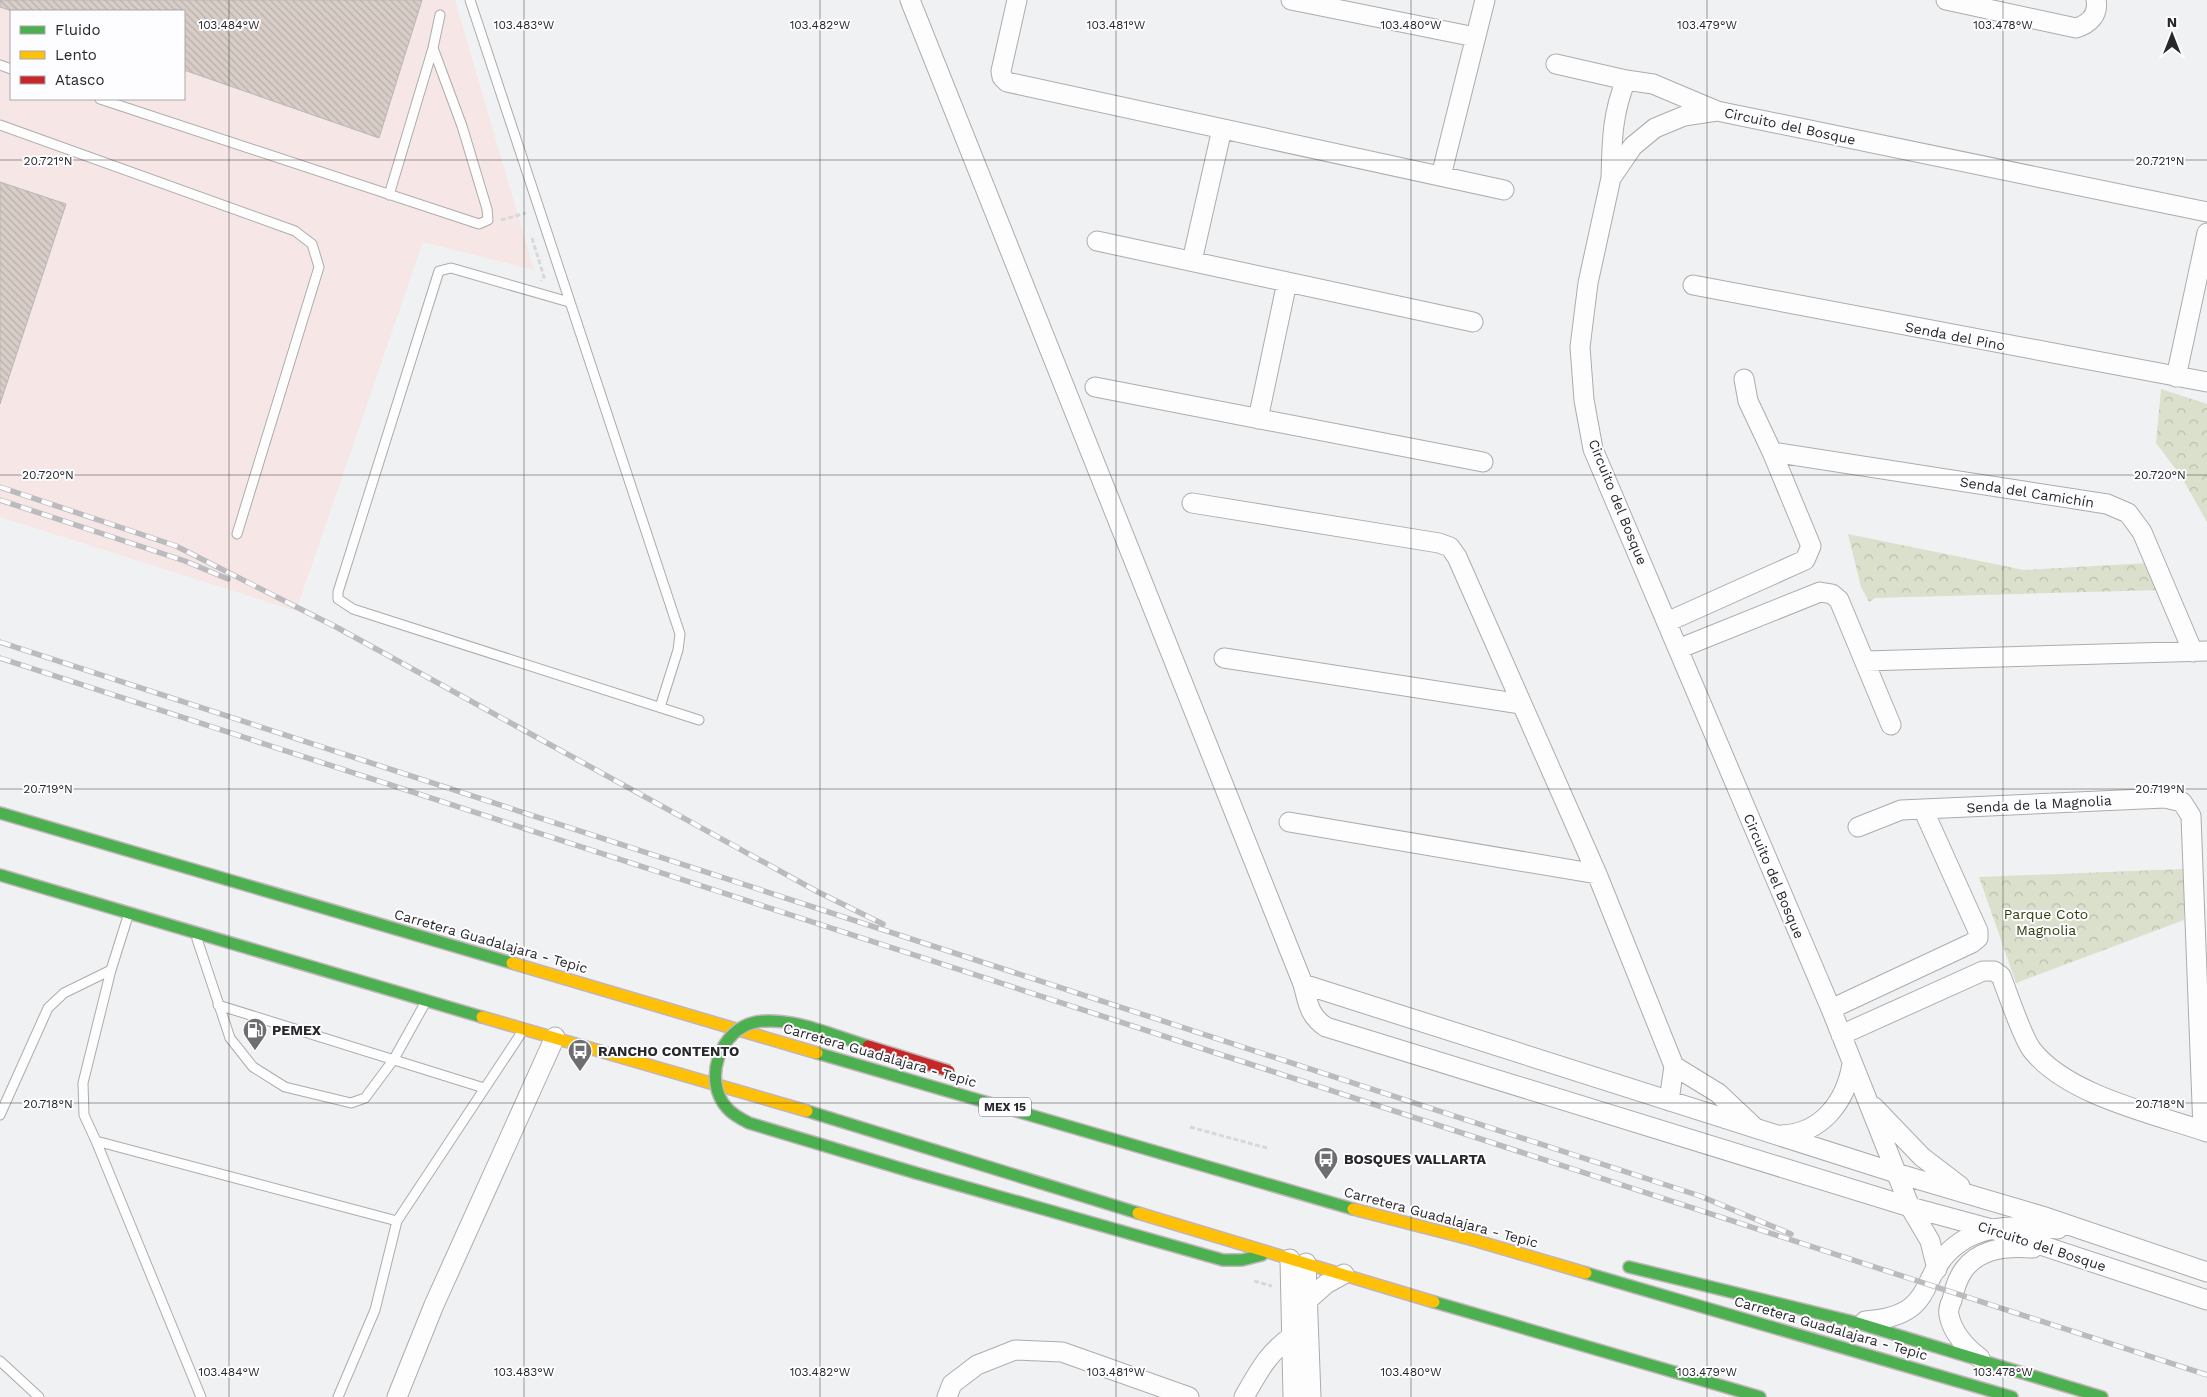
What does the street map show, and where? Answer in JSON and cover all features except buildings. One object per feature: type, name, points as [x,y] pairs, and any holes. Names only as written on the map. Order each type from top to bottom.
[{"type":"highway","name":"Carretera Guadalajara - Tepic","points":[[0,813],[1336,1205],[1470,1239],[2012,1397]]},
{"type":"highway","points":[[0,875],[425,1002],[555,1037],[839,1120],[1269,1254],[1344,1274],[1760,1397]]},
{"type":"highway","points":[[954,1072],[792,1023],[767,1019],[740,1028],[728,1037],[717,1054],[715,1077],[719,1097],[734,1114],[764,1128],[1223,1260],[1242,1260],[1269,1254]]},
{"type":"highway","points":[[1239,1164],[1277,1187]]},
{"type":"highway","points":[[1470,1239],[1566,1254]]},
{"type":"highway","points":[[1613,1263],[1854,1322],[2102,1397]]},
{"type":"street","points":[[910,0],[1303,984],[1310,1013],[1326,1026],[1910,1207],[1930,1242],[1937,1269]]},
{"type":"street","points":[[1017,0],[1001,71],[1002,77],[1007,82],[1504,190]]},
{"type":"street","points":[[1291,0],[1475,37]]},
{"type":"street","points":[[1441,176],[1485,0]]},
{"type":"street","points":[[1946,0],[2076,28],[2087,24],[2094,16],[2096,0]]},
{"type":"street","points":[[1556,64],[1652,84],[1717,111]]},
{"type":"street","points":[[1612,178],[1612,126],[1618,101],[1626,80]]},
{"type":"street","name":"Circuito del Bosque","points":[[2207,212],[1717,111],[1684,116],[1655,128],[1633,146],[1612,178],[1588,283],[1582,338],[1584,400],[1593,449],[1831,1009],[1910,1207],[1995,1230],[2207,1300]]},
{"type":"street","points":[[1192,261],[1222,129]]},
{"type":"street","points":[[2176,377],[2207,233]]},
{"type":"street","points":[[1097,240],[1473,322]]},
{"type":"street","points":[[1258,419],[1287,282]]},
{"type":"street","name":"Senda del Pino","points":[[1693,285],[1734,295],[2207,382]]},
{"type":"street","points":[[1667,622],[1805,560],[1809,553],[1811,546],[1772,452],[1748,401],[1744,379]]},
{"type":"street","points":[[1095,387],[1483,462]]},
{"type":"street","name":"Senda del Camichín","points":[[1772,452],[2107,504],[2128,513],[2142,532],[2200,651],[1865,661]]},
{"type":"street","points":[[1192,503],[1439,542],[1450,547],[1457,557],[1597,874],[1674,1066],[1669,1101]]},
{"type":"street","points":[[1678,649],[1820,592],[1832,594],[1839,600],[1891,725]]},
{"type":"street","points":[[1224,658],[1521,704]]},
{"type":"street","name":"Senda de la Magnolia","points":[[1841,1035],[1983,971],[1994,971],[2001,976],[2031,1050],[2056,1074],[2096,1094],[2205,1131],[2191,816],[2182,802],[2165,798],[1901,810],[1858,827]]},
{"type":"street","points":[[1831,1009],[1972,943],[1978,938],[1978,931],[1923,809]]},
{"type":"street","points":[[1289,822],[1597,874]]},
{"type":"street","points":[[1303,984],[1896,1173]]},
{"type":"street","points":[[397,1397],[434,1305],[555,1037]]},
{"type":"street","points":[[1777,1135],[1795,1135],[1813,1127],[1829,1116],[1841,1100],[1849,1083],[1852,1064]]},
{"type":"street","points":[[1674,1066],[1718,1093],[1756,1129]]},
{"type":"street","points":[[1866,1099],[1922,1157],[1952,1182],[1983,1198]]},
{"type":"street","name":"Circuito del Bosque","points":[[1896,1173],[1983,1198],[2207,1272]]},
{"type":"street","points":[[1854,1322],[1892,1318],[1912,1308],[1920,1300],[1946,1255],[1962,1241],[1974,1235],[1995,1230],[2040,1227],[2089,1232]]},
{"type":"street","points":[[1992,1365],[1966,1346],[1956,1333],[1948,1314],[1956,1283],[1963,1268],[1991,1251],[2016,1247],[2057,1250]]},
{"type":"street","points":[[1293,1397],[1291,1291],[1298,1261]]},
{"type":"street","points":[[1298,1261],[1308,1301],[1311,1397]]},
{"type":"street","points":[[1308,1301],[1326,1284],[1344,1274]]},
{"type":"street","points":[[1244,1397],[1262,1364],[1275,1349],[1292,1336]]},
{"type":"street","points":[[947,1397],[952,1384],[977,1365],[1015,1350],[1062,1352],[1189,1397]]},
{"type":"lane","points":[[470,0],[680,634],[678,650],[660,707]]},
{"type":"lane","points":[[389,195],[433,48],[440,16]]},
{"type":"lane","points":[[103,100],[479,224],[488,220],[487,209],[462,126],[433,48]]},
{"type":"lane","points":[[0,125],[295,231],[312,244],[319,267],[237,534]]},
{"type":"lane","points":[[569,302],[451,268],[439,271],[338,599],[353,608],[699,720]]},
{"type":"lane","points":[[129,914],[111,970],[83,1083],[84,1115],[201,1397]]},
{"type":"lane","points":[[196,934],[230,1038],[253,1067],[285,1086],[351,1103],[365,1098],[394,1059],[425,1002]]},
{"type":"lane","points":[[0,1115],[48,1008],[64,993],[111,970]]},
{"type":"lane","points":[[218,1005],[484,1088]]},
{"type":"lane","points":[[338,1397],[375,1310],[397,1221],[524,1029]]},
{"type":"lane","points":[[96,1141],[397,1221]]},
{"type":"lane","points":[[0,1361],[39,1397]]},
{"type":"path","points":[[522,205],[528,223]]},
{"type":"path","points":[[488,220],[502,220],[539,210]]},
{"type":"path","points":[[530,232],[544,277],[540,283],[533,280]]},
{"type":"path","points":[[1190,1127],[1267,1148]]},
{"type":"path","points":[[1247,1280],[1291,1291]]},
{"type":"shaded area","points":[[0,0],[455,0],[534,270],[423,242],[296,611],[0,517]]},
{"type":"green space","points":[[2161,389],[2207,404],[2207,522],[2181,476],[2156,443]]},
{"type":"green space","points":[[1848,534],[2024,570],[2148,563],[2161,590],[1875,598],[1869,602],[1861,587]]},
{"type":"green space","name":"Parque Coto Magnolia","points":[[2184,869],[2184,920],[2016,983],[1979,877]]},
{"type":"railway","points":[[0,487],[176,546],[338,628],[818,892],[883,924]]},
{"type":"railway","points":[[0,500],[185,561],[228,579]]},
{"type":"railway","points":[[0,642],[1700,1196],[1791,1234]]},
{"type":"railway","points":[[0,658],[2207,1375]]},
{"type":"traffic: fast","points":[[0,813],[512,963]]},
{"type":"traffic: fast","points":[[0,875],[482,1017]]},
{"type":"traffic: fast","points":[[868,1046],[798,1024],[770,1021],[756,1022],[743,1027],[733,1034],[724,1045],[716,1070],[716,1084],[720,1097],[727,1108],[737,1117],[749,1123],[916,1173]]},
{"type":"traffic: fast","points":[[817,1053],[1353,1209]]},
{"type":"traffic: fast","points":[[807,1111],[1138,1213]]},
{"type":"traffic: fast","points":[[916,1173],[1223,1260],[1242,1260],[1262,1255]]},
{"type":"traffic: fast","points":[[1629,1267],[1854,1322],[2102,1397]]},
{"type":"traffic: fast","points":[[1586,1273],[2012,1397]]},
{"type":"traffic: fast","points":[[1434,1302],[1760,1397]]},
{"type":"traffic: slow","points":[[512,963],[817,1053]]},
{"type":"traffic: slow","points":[[482,1017],[807,1111]]},
{"type":"traffic: slow","points":[[1353,1209],[1470,1239],[1586,1273]]},
{"type":"traffic: slow","points":[[1138,1213],[1434,1302]]},
{"type":"traffic: jam","points":[[868,1046],[949,1071]]},
{"type":"place","name":"PEMEX","points":[[255,1051]]},
{"type":"place","name":"RANCHO CONTENTO","points":[[580,1072]]},
{"type":"place","name":"BOSQUES VALLARTA","points":[[1326,1180]]}]
